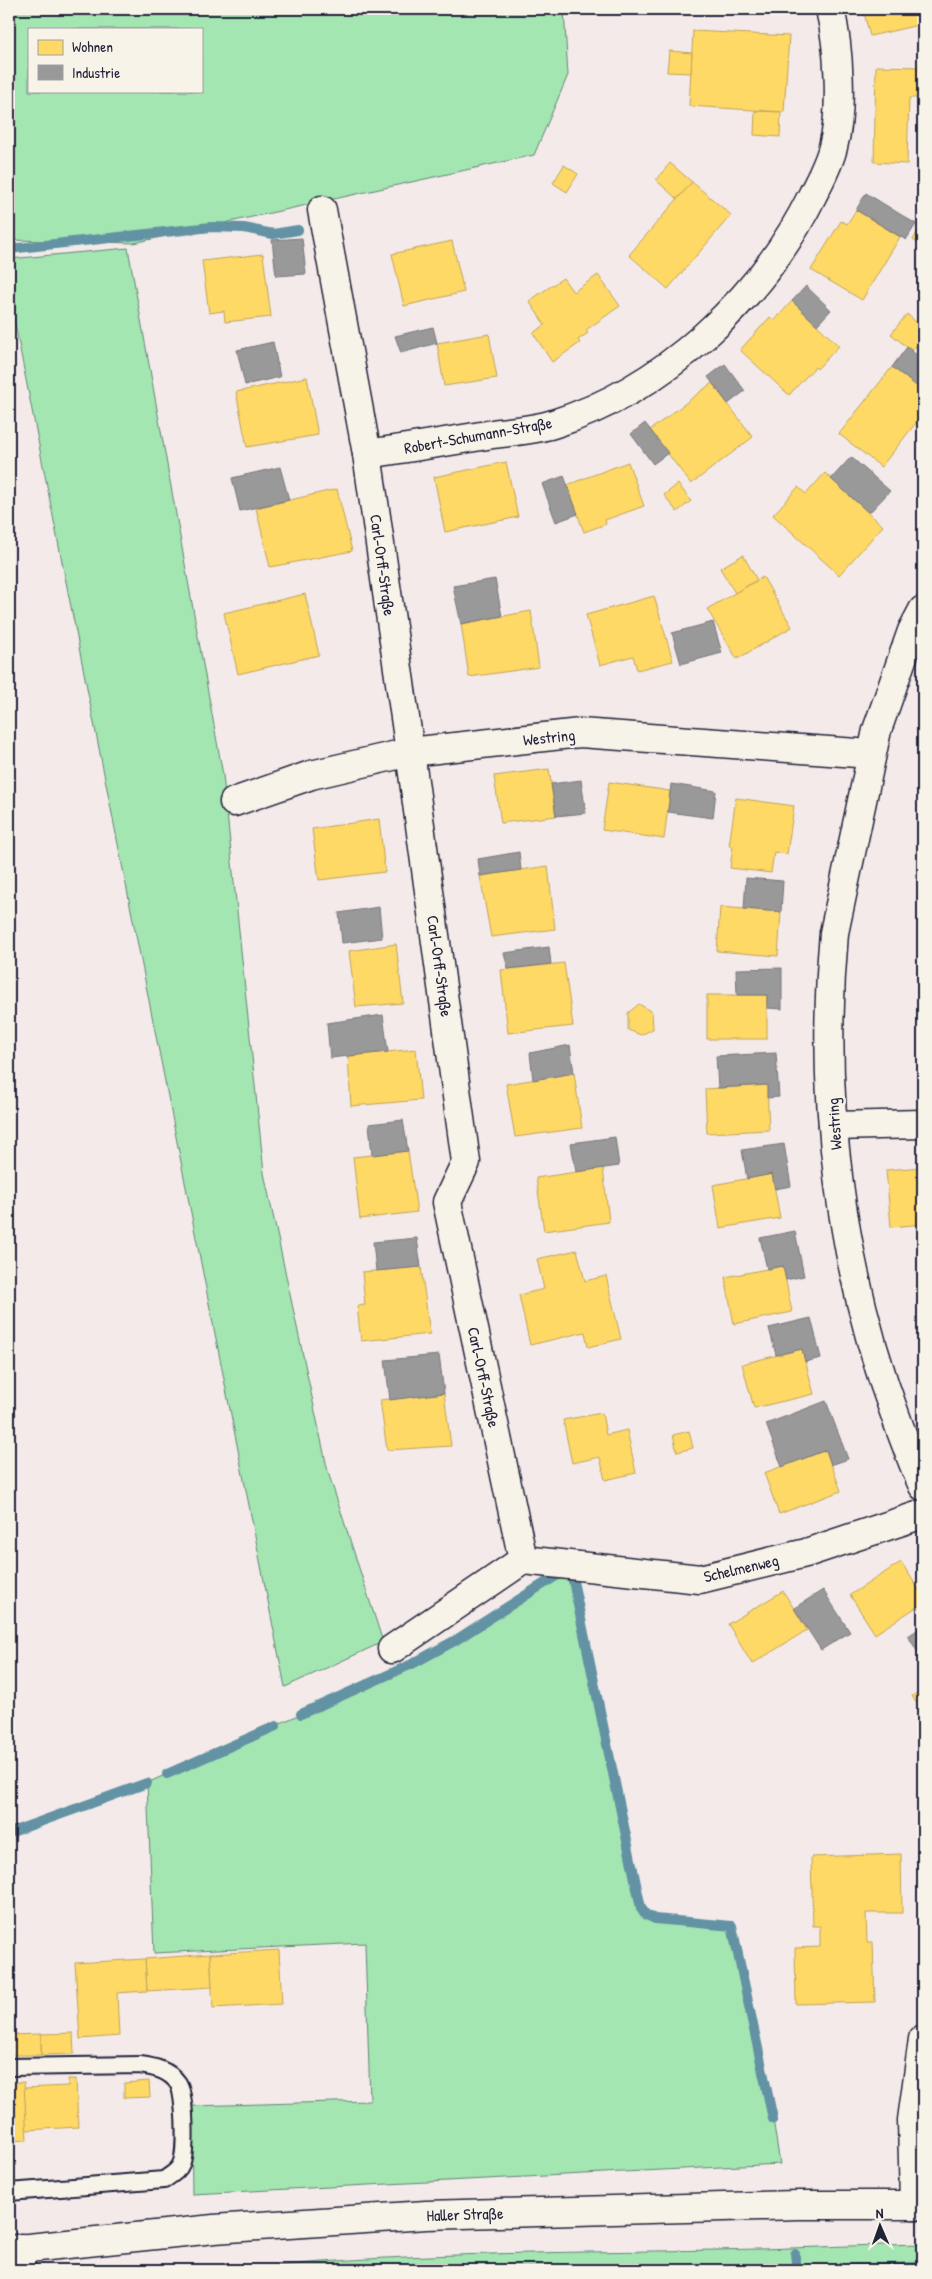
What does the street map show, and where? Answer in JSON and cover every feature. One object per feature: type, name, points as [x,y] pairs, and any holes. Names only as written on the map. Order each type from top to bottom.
[{"type":"street","name":"Robert-Schumann-Straße","points":[[367,454],[552,424],[602,404],[652,376],[712,330],[743,298],[774,259],[800,221],[833,148],[837,131],[838,71],[834,27],[830,9]]},
{"type":"street","name":"Carl-Orff-Straße","points":[[322,210],[367,454],[466,1162],[447,1202],[523,1560]]},
{"type":"street","name":"Westring","points":[[923,610],[912,631],[871,754],[834,933],[830,1053],[833,1126],[855,1282],[879,1371],[923,1486]]},
{"type":"street","name":"Westring","points":[[234,802],[311,775],[410,752],[580,733],[871,754]]},
{"type":"street","points":[[833,1126],[923,1124]]},
{"type":"street","name":"Schelmenweg","points":[[523,1560],[700,1579],[806,1553],[923,1514]]},
{"type":"street","points":[[392,1649],[523,1560]]},
{"type":"street","points":[[919,2205],[912,2120],[923,2039]]},
{"type":"street","name":"Haller Straße","points":[[17,2256],[214,2229],[426,2216],[798,2205],[919,2205]]},
{"type":"lane","points":[[9,2067],[140,2065],[155,2067],[168,2073],[178,2083],[182,2096],[184,2154],[182,2164],[176,2172],[164,2180],[9,2192]]},
{"type":"shaded area","points":[[885,2267],[923,2268],[923,2270],[841,2270]]},
{"type":"green space","points":[[9,9],[564,9],[568,75],[534,155],[134,243],[9,240]]},
{"type":"green space","points":[[128,248],[223,775],[264,1173],[328,1472],[383,1642],[285,1687],[9,294],[9,259]]},
{"type":"green space","points":[[559,1574],[572,1576],[573,1580],[641,1908],[646,1915],[655,1919],[732,1926],[773,2119],[780,2164],[192,2194],[191,2106],[370,2101],[365,1943],[154,1953],[147,1783],[412,1664],[456,1640]]},
{"type":"green space","points":[[923,2244],[923,2267],[887,2265],[811,2270],[237,2270],[296,2264],[416,2257]]},
{"type":"building: Wohnen","points":[[863,9],[923,9],[923,24],[870,36]]},
{"type":"building: Wohnen","points":[[693,31],[789,36],[784,112],[689,106]]},
{"type":"building: Wohnen","points":[[669,51],[692,53],[691,73],[667,72]]},
{"type":"building: Wohnen","points":[[876,66],[923,67],[923,98],[909,98],[907,164],[874,162]]},
{"type":"building: Wohnen","points":[[755,111],[781,112],[780,137],[754,135]]},
{"type":"building: Wohnen","points":[[670,163],[692,182],[677,199],[656,180]]},
{"type":"building: Wohnen","points":[[564,165],[578,174],[567,192],[553,183]]},
{"type":"building: Wohnen","points":[[692,182],[731,215],[668,289],[629,255]]},
{"type":"building: Wohnen","points":[[856,210],[900,237],[862,300],[811,270],[841,221],[847,224]]},
{"type":"building: Wohnen","points":[[920,228],[923,230],[923,246],[913,240]]},
{"type":"building: Wohnen","points":[[452,241],[464,292],[404,306],[392,254]]},
{"type":"building: Wohnen","points":[[263,254],[271,317],[225,322],[224,311],[209,313],[202,261]]},
{"type":"building: Wohnen","points":[[598,275],[620,306],[586,330],[588,333],[578,340],[580,343],[552,362],[533,333],[545,325],[529,301],[563,278],[573,292]]},
{"type":"building: Wohnen","points":[[792,301],[839,346],[817,369],[815,367],[789,395],[740,350],[770,317],[774,321]]},
{"type":"building: Wohnen","points":[[907,314],[923,328],[923,337],[912,351],[891,334]]},
{"type":"building: Wohnen","points":[[489,334],[497,378],[444,386],[437,343]]},
{"type":"building: Wohnen","points":[[892,367],[923,391],[923,414],[881,467],[839,434]]},
{"type":"building: Wohnen","points":[[307,377],[318,435],[247,447],[236,392]]},
{"type":"building: Wohnen","points":[[712,383],[753,437],[691,484],[650,430]]},
{"type":"building: Wohnen","points":[[506,462],[518,517],[445,532],[434,477]]},
{"type":"building: Wohnen","points":[[628,462],[644,506],[605,520],[606,524],[584,532],[567,485]]},
{"type":"building: Wohnen","points":[[825,473],[883,526],[839,575],[773,515],[798,487],[806,494]]},
{"type":"building: Wohnen","points":[[678,484],[691,501],[677,512],[664,495]]},
{"type":"building: Wohnen","points":[[337,489],[352,551],[270,567],[256,508]]},
{"type":"building: Wohnen","points":[[743,555],[757,580],[735,593],[720,568]]},
{"type":"building: Wohnen","points":[[763,577],[792,627],[737,659],[707,609]]},
{"type":"building: Wohnen","points":[[305,594],[319,655],[238,674],[224,613]]},
{"type":"building: Wohnen","points":[[654,596],[673,661],[637,670],[633,656],[600,665],[586,615]]},
{"type":"building: Wohnen","points":[[531,611],[539,667],[469,677],[461,624]]},
{"type":"building: Wohnen","points":[[549,769],[556,816],[501,823],[494,776]]},
{"type":"building: Wohnen","points":[[609,782],[670,791],[664,839],[602,830]]},
{"type":"building: Wohnen","points":[[736,798],[794,806],[787,854],[774,852],[771,873],[730,868],[733,846],[729,846]]},
{"type":"building: Wohnen","points":[[379,819],[385,872],[319,880],[312,829]]},
{"type":"building: Wohnen","points":[[548,866],[555,929],[491,937],[480,876]]},
{"type":"building: Wohnen","points":[[720,907],[781,912],[778,956],[717,951]]},
{"type":"building: Wohnen","points":[[396,944],[403,1003],[356,1007],[349,951]]},
{"type":"building: Wohnen","points":[[564,963],[573,1026],[508,1033],[501,970]]},
{"type":"building: Wohnen","points":[[707,995],[767,995],[767,1039],[707,1039]]},
{"type":"building: Wohnen","points":[[639,1004],[652,1012],[653,1029],[641,1035],[628,1030],[628,1013]]},
{"type":"building: Wohnen","points":[[416,1049],[421,1100],[351,1106],[348,1056]]},
{"type":"building: Wohnen","points":[[574,1073],[582,1128],[515,1137],[506,1084]]},
{"type":"building: Wohnen","points":[[767,1085],[769,1130],[707,1133],[705,1089]]},
{"type":"building: Wohnen","points":[[408,1151],[417,1212],[360,1219],[353,1157]]},
{"type":"building: Wohnen","points":[[923,1167],[923,1224],[891,1227],[886,1170]]},
{"type":"building: Wohnen","points":[[603,1168],[609,1222],[544,1231],[536,1178]]},
{"type":"building: Wohnen","points":[[772,1174],[780,1218],[720,1228],[713,1185]]},
{"type":"building: Wohnen","points":[[577,1250],[585,1281],[606,1276],[621,1339],[588,1347],[585,1332],[530,1345],[519,1295],[544,1289],[537,1259]]},
{"type":"building: Wohnen","points":[[783,1266],[792,1312],[734,1324],[725,1277]]},
{"type":"building: Wohnen","points":[[421,1267],[430,1334],[361,1341],[357,1306],[365,1305],[362,1272]]},
{"type":"building: Wohnen","points":[[918,1283],[923,1283],[923,1338]]},
{"type":"building: Wohnen","points":[[802,1349],[814,1394],[754,1408],[742,1364]]},
{"type":"building: Wohnen","points":[[444,1393],[451,1446],[387,1450],[380,1400]]},
{"type":"building: Wohnen","points":[[602,1413],[606,1435],[627,1430],[636,1473],[605,1480],[600,1457],[572,1463],[563,1420]]},
{"type":"building: Wohnen","points":[[689,1431],[693,1448],[677,1452],[673,1435]]},
{"type":"building: Wohnen","points":[[826,1450],[841,1491],[779,1514],[764,1473]]},
{"type":"building: Wohnen","points":[[901,1562],[923,1596],[923,1603],[875,1634],[850,1595]]},
{"type":"building: Wohnen","points":[[783,1591],[807,1630],[752,1664],[728,1624]]},
{"type":"building: Wohnen","points":[[923,1689],[923,1714],[912,1696]]},
{"type":"building: Wohnen","points":[[901,1854],[902,1913],[866,1913],[867,1942],[873,1942],[875,2002],[796,2004],[795,1948],[820,1947],[820,1926],[813,1926],[811,1857]]},
{"type":"building: Wohnen","points":[[279,1950],[282,2004],[213,2008],[210,1954]]},
{"type":"building: Wohnen","points":[[210,1954],[212,1987],[147,1991],[145,1959]]},
{"type":"building: Wohnen","points":[[145,1959],[147,1991],[117,1993],[119,2036],[80,2039],[75,1963]]},
{"type":"building: Wohnen","points":[[73,2033],[74,2054],[41,2055],[41,2034]]},
{"type":"building: Wohnen","points":[[41,2034],[41,2055],[9,2055],[9,2035]]},
{"type":"building: Wohnen","points":[[68,2079],[76,2079],[78,2127],[26,2130],[24,2088],[68,2086]]},
{"type":"building: Wohnen","points":[[149,2081],[150,2097],[124,2098],[124,2083]]},
{"type":"building: Wohnen","points":[[24,2082],[27,2140],[9,2141],[9,2083]]},
{"type":"building: Industrie","points":[[866,193],[916,224],[906,240],[856,210]]},
{"type":"building: Industrie","points":[[302,238],[306,274],[276,276],[272,240]]},
{"type":"building: Industrie","points":[[806,286],[831,310],[817,325],[792,301]]},
{"type":"building: Industrie","points":[[433,327],[437,343],[401,353],[395,336]]},
{"type":"building: Industrie","points":[[273,342],[280,377],[245,385],[237,350]]},
{"type":"building: Industrie","points":[[907,347],[923,360],[923,391],[892,367]]},
{"type":"building: Industrie","points":[[725,364],[745,391],[728,404],[708,377]]},
{"type":"building: Industrie","points":[[645,423],[668,453],[653,464],[631,434]]},
{"type":"building: Industrie","points":[[851,457],[890,491],[869,513],[831,479]]},
{"type":"building: Industrie","points":[[280,467],[289,500],[240,511],[232,478]]},
{"type":"building: Industrie","points":[[564,476],[578,514],[556,522],[542,484]]},
{"type":"building: Industrie","points":[[495,579],[502,616],[461,624],[453,586]]},
{"type":"building: Industrie","points":[[713,622],[722,653],[681,664],[672,633]]},
{"type":"building: Industrie","points":[[581,780],[586,813],[556,816],[551,784]]},
{"type":"building: Industrie","points":[[671,784],[716,791],[713,818],[668,812]]},
{"type":"building: Industrie","points":[[519,852],[521,870],[480,876],[478,859]]},
{"type":"building: Industrie","points":[[746,878],[783,881],[781,912],[744,909]]},
{"type":"building: Industrie","points":[[379,907],[382,938],[342,943],[339,913]]},
{"type":"building: Industrie","points":[[549,947],[551,964],[508,969],[504,953]]},
{"type":"building: Industrie","points":[[782,968],[782,1009],[767,1008],[767,995],[737,995],[736,969]]},
{"type":"building: Industrie","points":[[383,1015],[388,1052],[330,1058],[327,1023]]},
{"type":"building: Industrie","points":[[570,1045],[574,1073],[533,1080],[530,1053]]},
{"type":"building: Industrie","points":[[776,1053],[779,1097],[767,1098],[767,1085],[718,1088],[716,1056]]},
{"type":"building: Industrie","points":[[403,1120],[408,1151],[372,1155],[369,1124]]},
{"type":"building: Industrie","points":[[615,1137],[619,1166],[576,1172],[571,1143]]},
{"type":"building: Industrie","points":[[784,1144],[791,1186],[775,1189],[772,1174],[747,1179],[742,1150]]},
{"type":"building: Industrie","points":[[795,1231],[804,1276],[786,1280],[783,1266],[767,1269],[760,1238]]},
{"type":"building: Industrie","points":[[417,1238],[421,1267],[376,1271],[373,1242]]},
{"type":"building: Industrie","points":[[811,1318],[821,1358],[805,1362],[802,1349],[776,1355],[769,1328]]},
{"type":"building: Industrie","points":[[439,1355],[444,1393],[390,1400],[385,1360]]},
{"type":"building: Industrie","points":[[826,1401],[848,1459],[831,1465],[826,1450],[782,1467],[766,1424]]},
{"type":"building: Industrie","points":[[823,1590],[850,1632],[821,1650],[794,1608]]},
{"type":"building: Industrie","points":[[923,1626],[923,1661],[908,1636]]},
{"type":"waterway","points":[[9,249],[211,227],[244,228],[273,234],[298,230]]},
{"type":"waterway","points":[[301,1714],[412,1664],[456,1640],[559,1574],[565,1573],[572,1576],[641,1908],[646,1915],[655,1919],[732,1926],[773,2119]]},
{"type":"waterway","points":[[167,1774],[276,1726]]},
{"type":"waterway","points":[[9,1833],[147,1783]]},
{"type":"waterway","points":[[795,2254],[797,2270]]},
{"type":"waterway","points":[[815,2270],[923,2267]]}]
